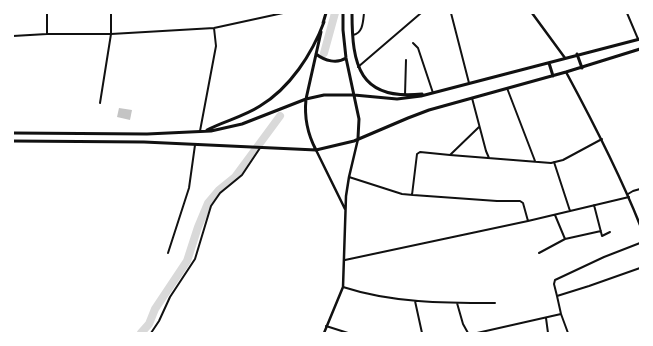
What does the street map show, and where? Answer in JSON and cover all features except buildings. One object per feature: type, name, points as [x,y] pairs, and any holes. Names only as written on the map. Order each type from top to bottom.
[{"type":"highway","points":[[316,150],[306,123],[306,99],[326,13]]},
{"type":"highway","points":[[343,13],[346,58],[359,119],[358,138]]},
{"type":"highway","points":[[352,13],[353,48],[358,67],[364,77],[373,86],[388,92],[405,95],[431,93]]},
{"type":"highway","points":[[205,131],[259,107],[281,90],[304,60],[324,22]]},
{"type":"highway","points":[[13,133],[147,134],[205,131],[225,128],[242,124],[306,99],[324,95],[397,99],[431,93],[639,39]]},
{"type":"highway","points":[[13,141],[100,141],[316,150],[336,146],[408,118],[472,98],[582,68],[640,50]]},
{"type":"highway","points":[[316,54],[323,59],[333,61],[341,61],[346,58]]},
{"type":"highway","points":[[577,54],[582,68]]},
{"type":"highway","points":[[549,63],[553,76]]},
{"type":"street","points":[[47,13],[47,34]]},
{"type":"street","points":[[100,103],[110,34],[111,13]]},
{"type":"street","points":[[13,36],[47,34],[110,34],[214,28],[283,13]]},
{"type":"street","points":[[352,36],[358,34],[361,30],[364,13]]},
{"type":"street","points":[[358,67],[421,13]]},
{"type":"street","points":[[451,13],[469,83]]},
{"type":"street","points":[[532,13],[565,58]]},
{"type":"street","points":[[627,13],[639,39]]},
{"type":"street","points":[[200,131],[216,46],[214,28]]},
{"type":"street","points":[[414,43],[418,48],[431,93]]},
{"type":"street","points":[[405,95],[406,60]]},
{"type":"street","points":[[566,72],[602,139],[629,196],[640,225]]},
{"type":"street","points":[[507,88],[535,161]]},
{"type":"street","points":[[472,98],[486,151],[490,158]]},
{"type":"street","points":[[450,155],[479,127]]},
{"type":"street","points":[[324,333],[343,287],[345,260],[345,209],[349,177],[358,138]]},
{"type":"street","points":[[412,195],[417,154],[420,152],[554,162],[563,160],[602,139]]},
{"type":"street","points":[[168,253],[189,188],[195,145]]},
{"type":"street","points":[[151,333],[159,321],[170,297],[195,259],[214,202],[220,193],[242,175],[260,148]]},
{"type":"street","points":[[316,150],[345,209]]},
{"type":"street","points":[[554,162],[570,211]]},
{"type":"street","points":[[349,177],[402,194],[497,201],[520,201],[523,203],[528,221]]},
{"type":"street","points":[[345,260],[554,215],[629,196],[633,191],[640,189]]},
{"type":"street","points":[[594,205],[602,236],[610,232]]},
{"type":"street","points":[[554,215],[565,239]]},
{"type":"street","points":[[538,253],[565,239],[601,231]]},
{"type":"street","points":[[568,333],[561,314],[554,284],[555,280],[610,254],[640,242]]},
{"type":"street","points":[[557,296],[640,268]]},
{"type":"street","points":[[343,287],[378,297],[415,301],[495,303]]},
{"type":"street","points":[[415,301],[422,333]]},
{"type":"street","points":[[457,303],[468,333]]},
{"type":"street","points":[[477,333],[561,314]]},
{"type":"street","points":[[546,318],[548,333]]},
{"type":"street","points":[[326,326],[348,333]]},
{"type":"waterway","points":[[324,53],[335,13]]},
{"type":"waterway","points":[[141,333],[149,324],[155,309],[187,261],[198,227],[208,203],[219,190],[235,177],[280,116]]}]
